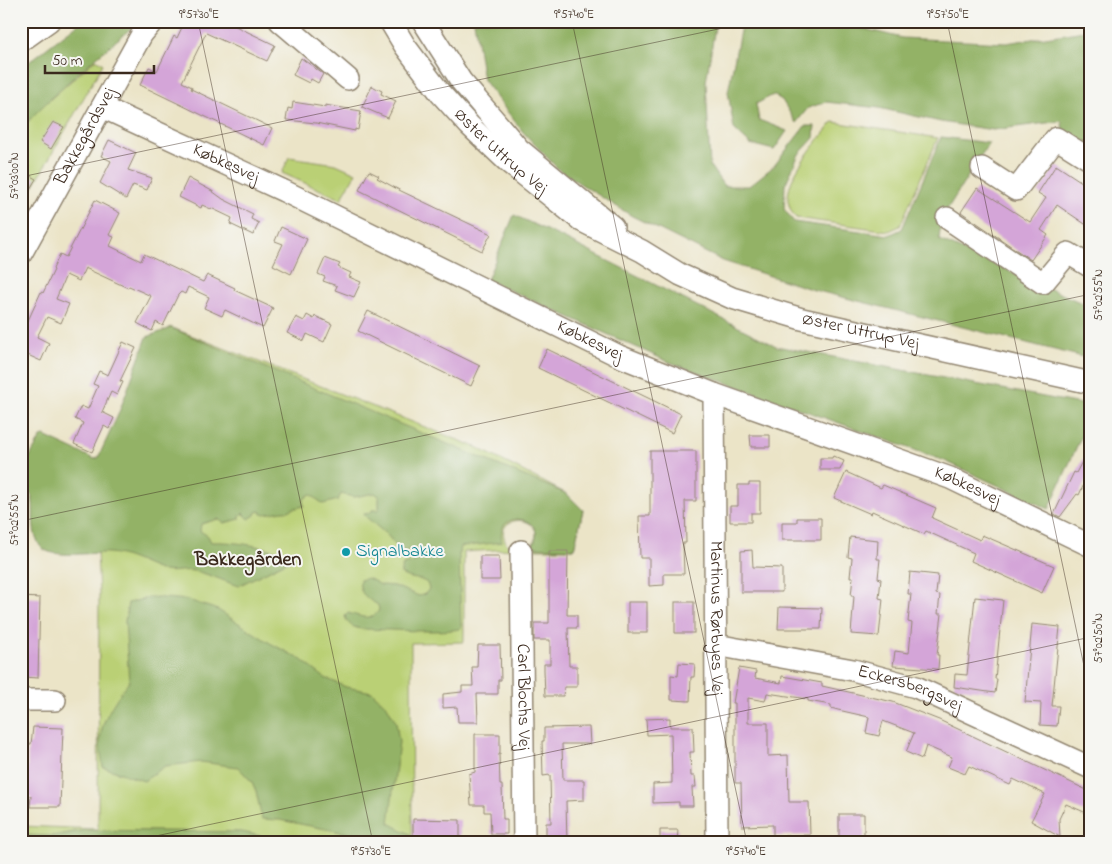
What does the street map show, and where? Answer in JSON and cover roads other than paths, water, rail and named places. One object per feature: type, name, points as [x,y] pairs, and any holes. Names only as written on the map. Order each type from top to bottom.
[{"type":"street","points":[[21,42],[49,21]]},
{"type":"street","name":"Bakkegårdsvej","points":[[21,254],[142,34],[153,21]]},
{"type":"street","points":[[280,21],[348,79]]},
{"type":"street","name":"Øster Uttrup Vej","points":[[390,21],[405,46],[441,94],[469,125],[508,162],[582,221],[642,251],[681,275],[732,298],[802,319],[1091,383]]},
{"type":"street","name":"Øster Uttrup Vej","points":[[423,21],[461,81],[519,149],[642,251]]},
{"type":"street","name":"Købkesvej","points":[[102,107],[270,185],[619,356],[714,394],[950,478],[1091,546]]},
{"type":"street","points":[[982,168],[1016,190],[1056,138],[1091,160]]},
{"type":"street","points":[[947,218],[1043,283],[1068,253],[1091,267]]},
{"type":"street","name":"Martinus Rørbyes Vej","points":[[714,394],[717,843]]},
{"type":"street","name":"Carl Blochs Vej","points":[[521,552],[524,843]]},
{"type":"street","name":"Eckersbergsvej","points":[[716,645],[853,670],[916,687],[1091,768]]},
{"type":"street","points":[[21,700],[55,700]]},
{"type":"place","name":"Signalbakke","points":[[346,552]]},
{"type":"district","name":"Bakkegården","points":[[248,560]]}]
